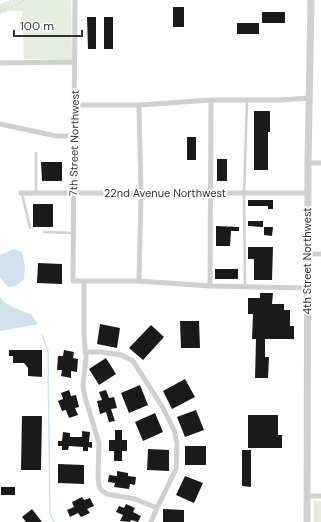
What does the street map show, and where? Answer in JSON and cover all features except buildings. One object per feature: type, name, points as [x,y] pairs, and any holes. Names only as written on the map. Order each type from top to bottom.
[{"type":"street","name":"4th Street Northwest","points":[[307,522],[307,254],[311,0]]},
{"type":"street","name":"7th Street Northwest","points":[[75,2],[73,281],[84,281]]},
{"type":"street","points":[[0,63],[74,62]]},
{"type":"street","points":[[75,105],[140,105],[211,100],[309,98]]},
{"type":"street","points":[[210,286],[211,100]]},
{"type":"street","points":[[139,281],[140,105]]},
{"type":"street","points":[[0,124],[56,136],[74,136]]},
{"type":"street","points":[[308,163],[321,163]]},
{"type":"street","name":"22nd Avenue Northwest","points":[[21,193],[308,193]]},
{"type":"street","points":[[307,254],[321,254]]},
{"type":"street","points":[[156,508],[135,499],[107,494],[99,486],[99,443],[83,386],[85,352],[84,281],[139,281],[210,286],[307,288]]},
{"type":"street","points":[[85,352],[101,352],[121,355],[131,359],[138,367],[172,425],[177,440],[176,469],[156,508],[151,522]]},
{"type":"street","points":[[307,496],[321,496]]},
{"type":"lane","points":[[245,287],[244,194],[247,100]]},
{"type":"lane","points":[[36,153],[36,193]]},
{"type":"lane","points":[[21,193],[30,228]]},
{"type":"lane","points":[[44,232],[73,233]]},
{"type":"path","points":[[0,11],[24,0]]},
{"type":"shaded area","points":[[10,0],[71,0],[72,60],[24,59],[22,11],[8,11],[0,14],[0,4]]},
{"type":"shaded area","points":[[314,501],[321,501],[321,522],[314,522]]},
{"type":"water","points":[[14,249],[22,252],[25,266],[24,279],[16,286],[8,287],[0,277],[0,255]]},
{"type":"water","points":[[0,297],[10,306],[31,314],[38,324],[0,331]]},
{"type":"waterway","points":[[42,335],[48,351],[50,514],[54,522]]}]
